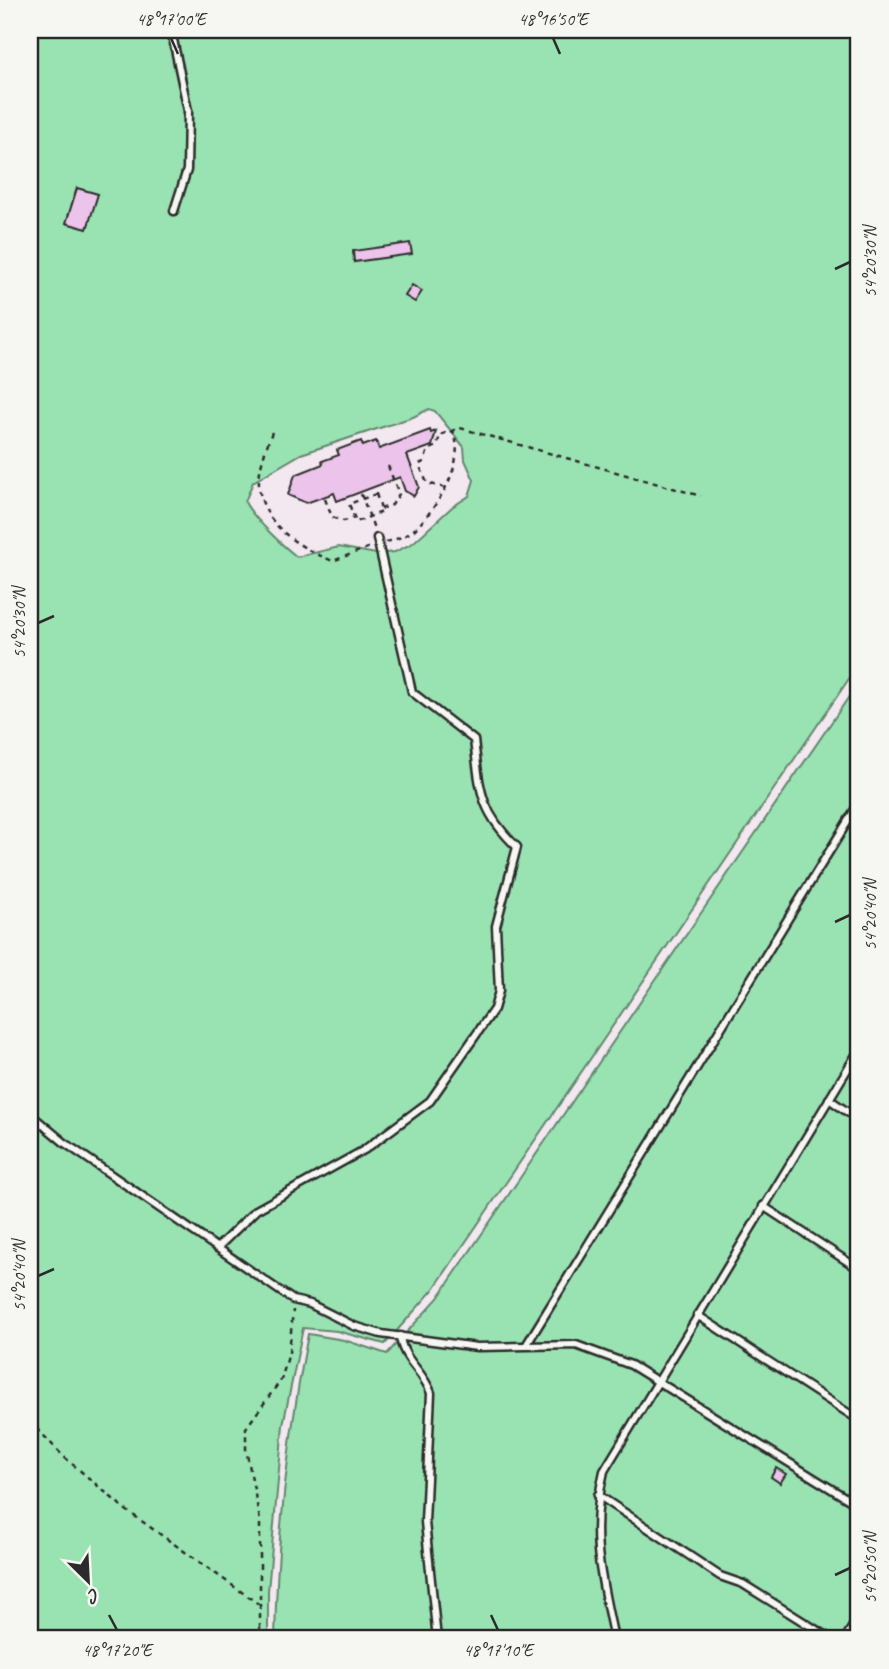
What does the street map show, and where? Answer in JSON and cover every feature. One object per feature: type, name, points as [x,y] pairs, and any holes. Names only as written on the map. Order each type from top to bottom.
[{"type":"lane","points":[[172,30],[188,111],[187,170],[174,211]]},
{"type":"lane","points":[[217,1248],[256,1210],[364,1150],[430,1101],[494,1009],[499,991],[496,926],[517,847],[502,833],[480,797],[474,740],[412,692],[378,541]]},
{"type":"lane","points":[[527,1344],[859,803]]},
{"type":"lane","points":[[614,1639],[596,1554],[598,1495],[604,1471],[656,1381],[859,1050]]},
{"type":"lane","points":[[829,1099],[859,1120]]},
{"type":"lane","points":[[30,1114],[65,1143],[293,1300],[310,1304],[354,1326],[400,1336],[477,1347],[576,1345],[598,1350],[656,1381],[859,1506]]},
{"type":"lane","points":[[764,1206],[859,1269]]},
{"type":"lane","points":[[697,1315],[859,1420]]},
{"type":"lane","points":[[400,1336],[401,1351],[425,1378],[431,1393],[425,1522],[437,1639]]},
{"type":"lane","points":[[598,1495],[720,1576],[743,1584],[831,1639]]},
{"type":"lane","points":[[845,1639],[859,1616]]},
{"type":"path","points":[[445,488],[426,483],[419,464],[424,462],[428,450],[437,446],[440,435],[460,428],[701,496]]},
{"type":"path","points":[[272,432],[259,486],[271,515],[291,541],[333,561],[378,541],[404,537],[416,528],[445,488],[458,447],[453,431]]},
{"type":"path","points":[[381,509],[392,505],[399,494],[388,466]]},
{"type":"path","points":[[361,494],[378,541]]},
{"type":"path","points":[[376,494],[381,509],[383,512],[356,522],[349,504],[376,494]]},
{"type":"path","points":[[325,499],[332,517],[344,521],[354,517]]},
{"type":"path","points":[[260,1639],[260,1520],[246,1449],[246,1428],[281,1380],[289,1353],[293,1300]]},
{"type":"path","points":[[30,1422],[63,1456],[126,1510],[260,1605]]},
{"type":"green space","points":[[30,30],[859,30],[859,664],[433,1290],[385,1344],[337,1331],[303,1328],[283,1425],[268,1591],[268,1639],[30,1639]],"holes":[[[429,409],[435,411],[464,447],[465,460],[474,480],[469,496],[452,507],[413,543],[395,552],[376,554],[339,547],[297,557],[276,539],[245,502],[253,482],[301,454],[413,417]]]},
{"type":"green space","points":[[859,682],[859,1639],[275,1639],[285,1486],[308,1334],[344,1340],[387,1354],[438,1298]]},
{"type":"building","points":[[77,188],[98,194],[87,229],[66,223]]},
{"type":"building","points":[[410,243],[412,254],[354,262],[353,251]]},
{"type":"building","points":[[412,285],[422,291],[415,302],[405,296]]},
{"type":"building","points":[[430,430],[431,433],[436,431],[432,446],[407,455],[419,487],[414,496],[405,491],[400,477],[337,501],[334,493],[306,503],[288,495],[295,475],[339,455],[337,450],[361,441],[363,446],[376,441],[379,449]]},
{"type":"building","points":[[776,1468],[786,1474],[780,1483],[771,1477]]}]
